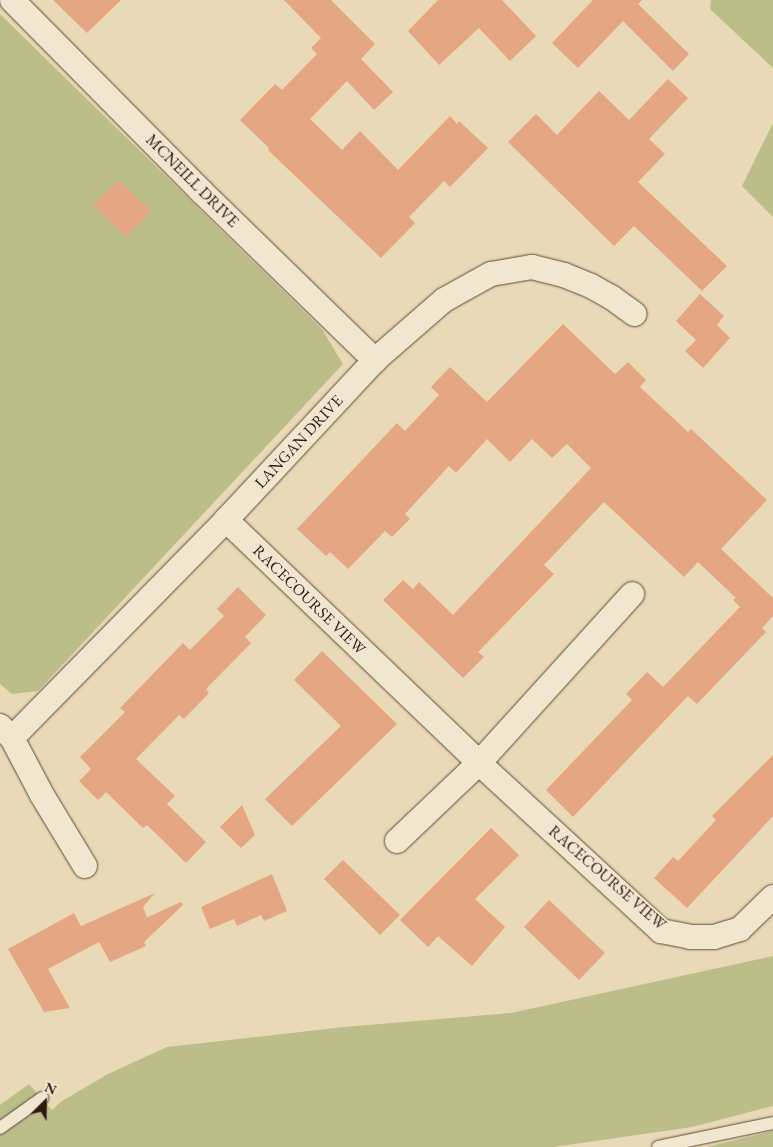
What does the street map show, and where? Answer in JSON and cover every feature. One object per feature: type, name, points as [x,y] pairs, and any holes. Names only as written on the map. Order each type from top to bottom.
[{"type":"street","name":"MCNEILL DRIVE","points":[[12,0],[201,191],[375,360]]},
{"type":"street","name":"LANGAN DRIVE","points":[[6,732],[226,520],[375,360],[444,300],[491,274],[532,267],[564,275],[611,296],[634,314]]},
{"type":"street","name":"RACECOURSE VIEW","points":[[226,520],[479,763],[661,932],[691,937],[714,937],[732,932],[740,929],[773,897]]},
{"type":"street","points":[[397,841],[479,763],[632,594]]},
{"type":"street","points":[[6,732],[85,866]]},
{"type":"lane","points":[[0,1128],[42,1098]]},
{"type":"lane","points":[[658,1147],[773,1122]]},
{"type":"green space","points":[[711,0],[773,0],[773,68],[710,9]]},
{"type":"green space","points":[[0,14],[322,329],[343,364],[38,691],[12,694],[0,684]]},
{"type":"green space","points":[[773,123],[773,217],[742,186]]},
{"type":"green space","points":[[773,956],[773,1106],[692,1127],[554,1147],[0,1147],[0,1105],[29,1084],[52,1110],[62,1101],[108,1074],[167,1047],[344,1027],[511,1013]]},
{"type":"green space","points":[[773,1131],[773,1147],[706,1147]]},
{"type":"building","points":[[53,0],[121,0],[87,33]]},
{"type":"building","points":[[284,0],[331,0],[375,44],[361,59],[393,92],[374,110],[347,81],[310,119],[342,150],[360,131],[398,170],[450,116],[457,124],[459,121],[488,148],[450,187],[444,181],[409,217],[415,223],[381,258],[268,150],[269,148],[240,120],[275,84],[282,90],[317,54],[311,48],[321,38]]},
{"type":"building","points":[[438,0],[502,0],[536,36],[510,61],[479,28],[439,65],[408,31]]},
{"type":"building","points":[[593,0],[642,0],[638,4],[689,54],[673,71],[623,21],[578,68],[552,43]]},
{"type":"building","points":[[668,79],[688,98],[649,139],[665,154],[638,182],[727,266],[702,291],[634,226],[614,246],[508,142],[536,114],[557,135],[599,91],[629,120]]},
{"type":"building","points":[[118,180],[151,211],[126,237],[93,205]]},
{"type":"building","points":[[700,294],[724,316],[717,325],[730,338],[703,368],[685,351],[696,340],[676,321]]},
{"type":"building","points":[[563,324],[615,374],[628,362],[646,380],[640,387],[688,432],[691,429],[767,500],[721,549],[773,598],[773,616],[762,628],[766,632],[697,704],[688,696],[573,817],[546,790],[632,700],[626,694],[647,672],[663,687],[740,607],[733,600],[736,598],[698,562],[684,577],[604,502],[544,565],[554,574],[478,652],[484,657],[463,678],[383,600],[403,580],[413,589],[419,582],[453,615],[591,468],[567,444],[552,458],[532,439],[510,462],[487,439],[456,473],[449,466],[405,514],[410,519],[392,537],[385,531],[348,569],[330,552],[326,556],[297,529],[397,423],[405,431],[439,395],[431,387],[450,367],[487,402]]},
{"type":"building","points":[[238,587],[266,615],[245,637],[251,643],[206,689],[209,693],[184,719],[179,715],[136,759],[175,796],[167,804],[206,842],[186,863],[147,825],[143,828],[106,792],[98,800],[79,781],[91,769],[80,757],[125,712],[120,708],[183,643],[190,650],[224,616],[217,609]]},
{"type":"building","points":[[322,651],[397,724],[292,826],[265,799],[341,726],[294,680]]},
{"type":"building","points":[[773,755],[773,816],[687,908],[654,878],[673,857],[678,861],[716,820],[712,816]]},
{"type":"building","points":[[242,805],[255,835],[241,848],[220,827]]},
{"type":"building","points":[[491,828],[519,855],[475,899],[505,927],[472,966],[438,936],[428,947],[400,920]]},
{"type":"building","points":[[343,860],[400,915],[380,935],[324,879]]},
{"type":"building","points":[[272,874],[287,911],[264,921],[261,915],[237,926],[234,919],[210,929],[201,907]]},
{"type":"building","points":[[155,893],[143,907],[147,917],[139,921],[181,902],[183,905],[144,942],[146,946],[110,962],[99,942],[48,969],[70,1008],[44,1012],[8,949],[74,913],[81,926]]},
{"type":"building","points":[[549,900],[605,953],[579,980],[524,927]]}]
